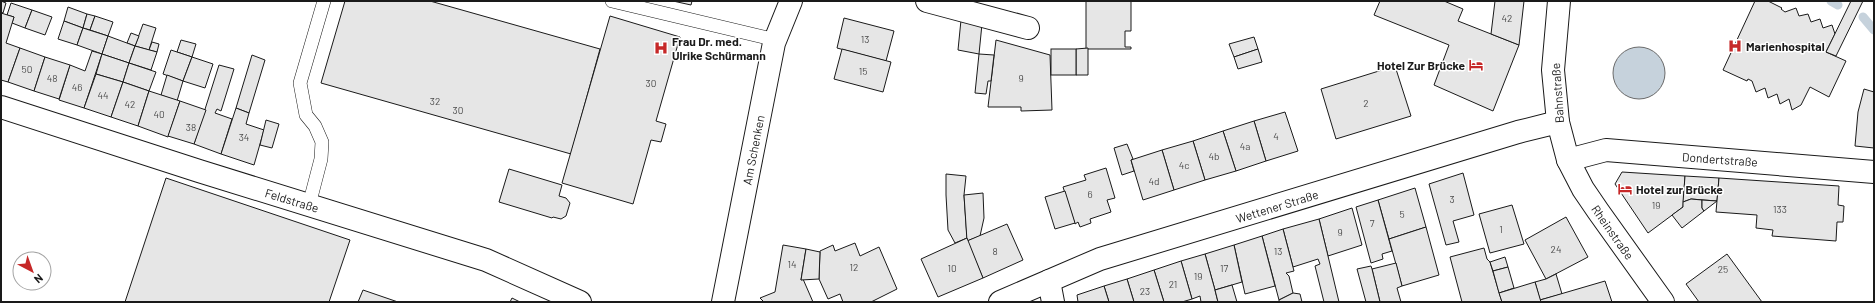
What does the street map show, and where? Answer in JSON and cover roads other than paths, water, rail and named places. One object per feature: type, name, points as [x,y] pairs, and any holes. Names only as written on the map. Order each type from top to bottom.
[{"type":"street","name":"Am Schenken","points":[[723,302],[776,40],[791,1]]},
{"type":"street","points":[[927,1],[1028,28]]},
{"type":"street","name":"Bahnstraße","points":[[1559,1],[1553,70],[1558,122],[1568,160]]},
{"type":"street","name":"Feldstraße","points":[[1,107],[309,206],[486,260],[580,302]]},
{"type":"street","name":"Wettener Straße","points":[[1000,302],[1100,259],[1518,132],[1558,122]]},
{"type":"street","name":"Dondertstraße","points":[[1568,160],[1606,150],[1874,172]]},
{"type":"street","name":"Rheinstraße","points":[[1568,160],[1583,189],[1663,302]]},
{"type":"street","points":[[1049,281],[1054,302]]},
{"type":"lane","points":[[309,206],[321,159],[322,142],[315,126],[306,115],[300,83],[324,1]]},
{"type":"lane","points":[[612,1],[776,40]]},
{"type":"waterway","points":[[1831,1],[1838,5]]},
{"type":"waterway","points":[[1863,17],[1874,30]]},
{"type":"place","name":"Marienhospital","points":[[1735,46]]},
{"type":"place","name":"Frau Dr. med. Ulrike Schürmann","points":[[661,48]]},
{"type":"place","name":"Hotel Zur Brücke","points":[[1476,65]]},
{"type":"place","name":"Hotel zur Brücke","points":[[1625,189]]}]
